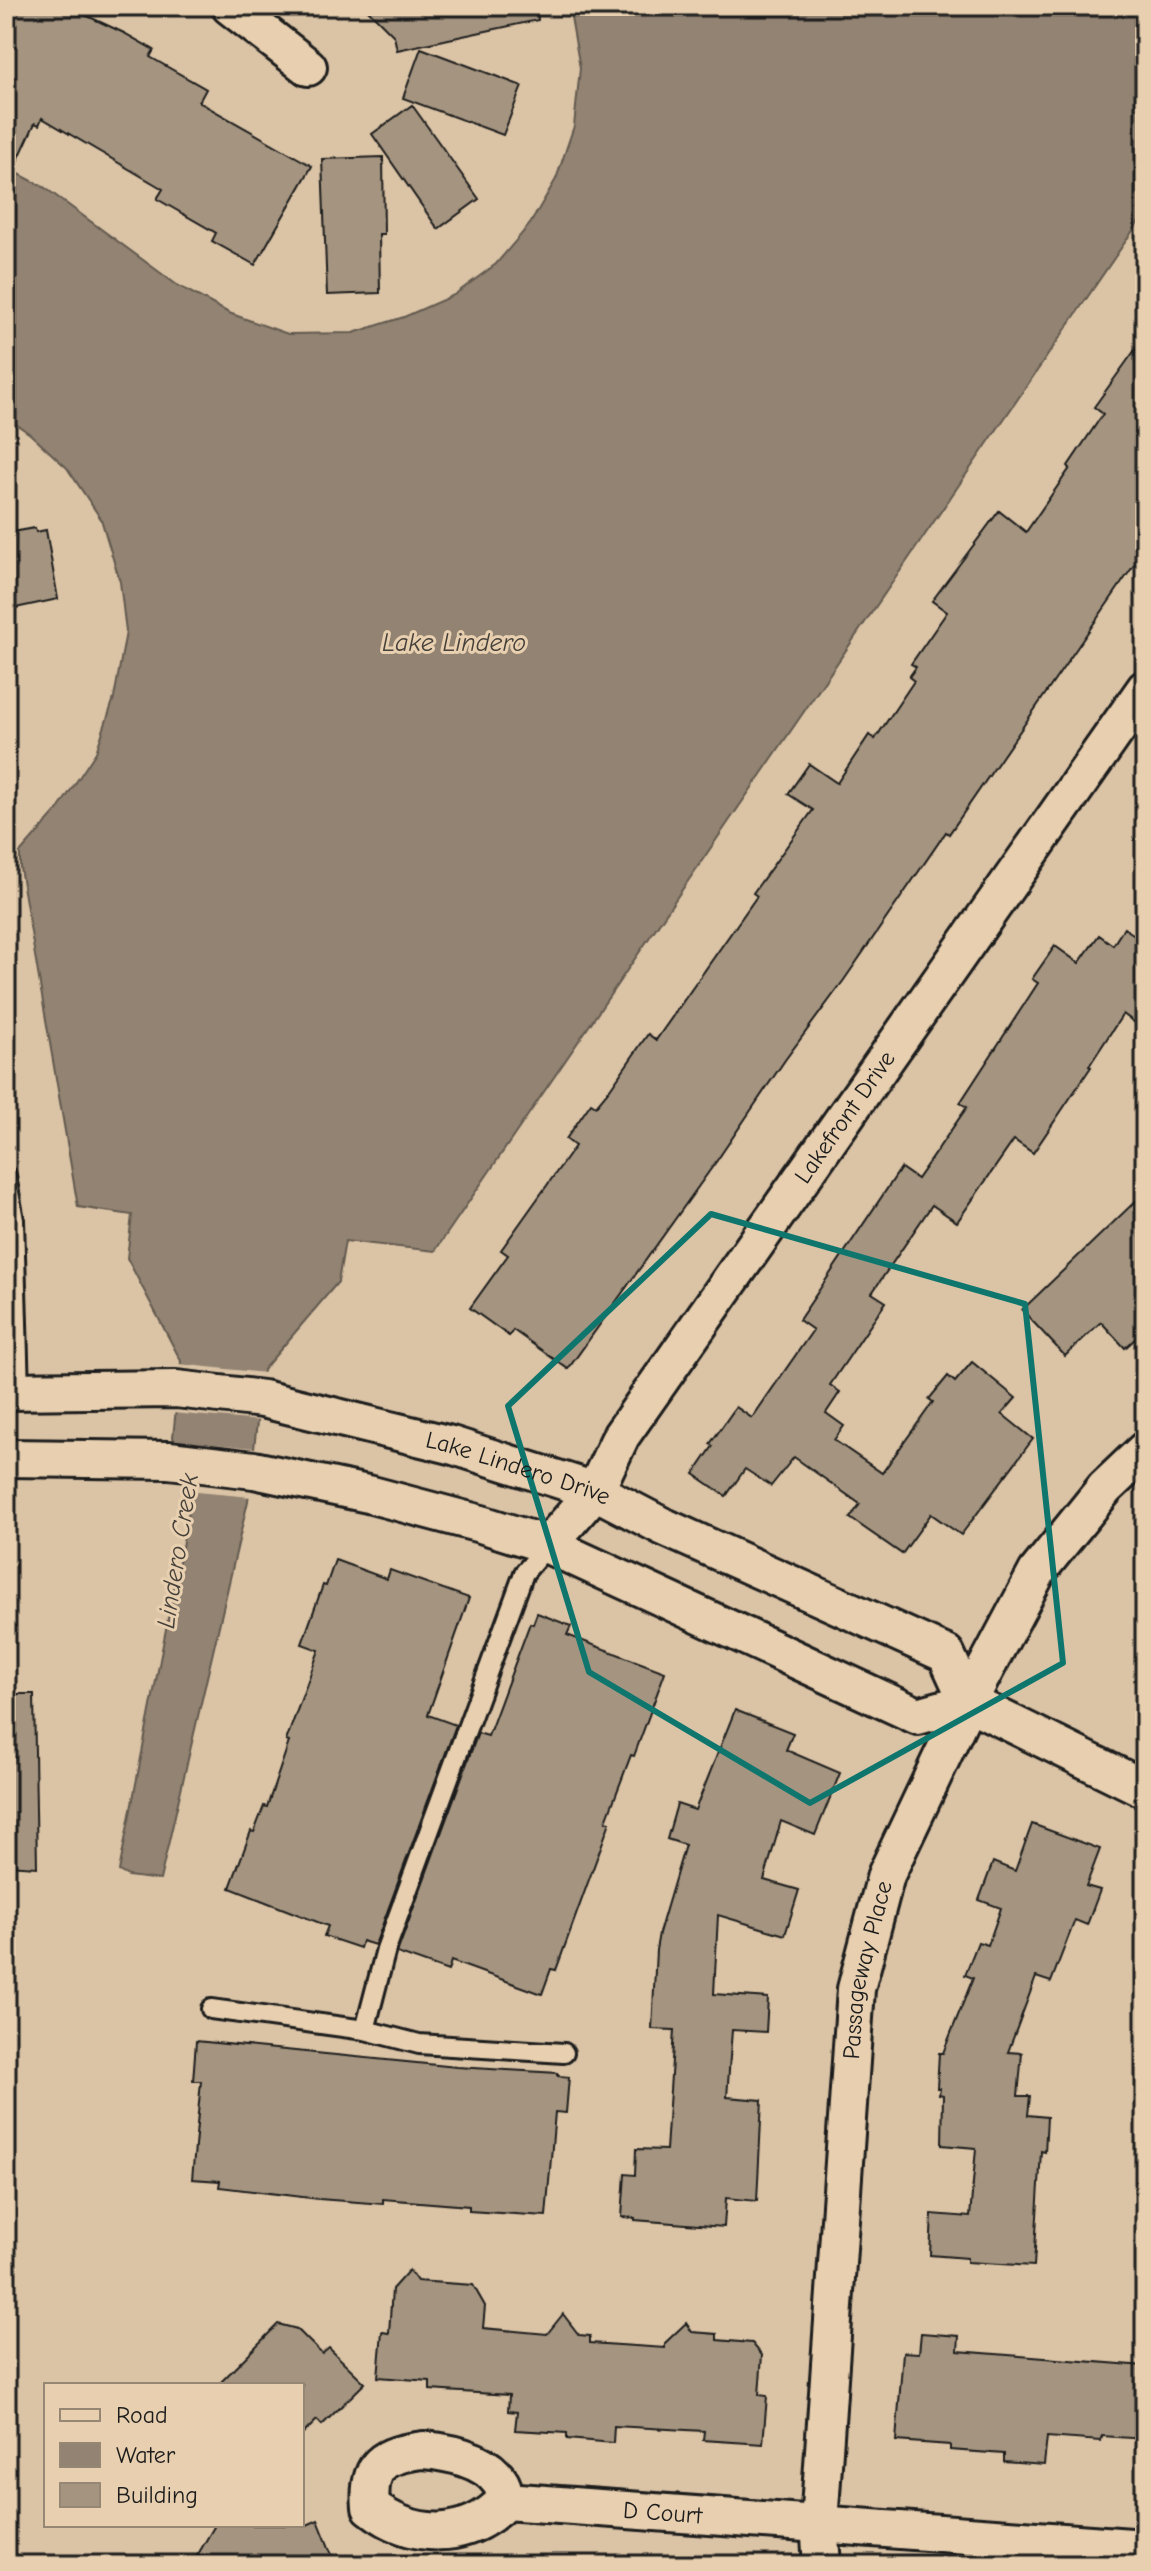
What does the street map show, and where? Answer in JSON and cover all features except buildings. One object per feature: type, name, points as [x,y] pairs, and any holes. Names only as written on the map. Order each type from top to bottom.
[{"type":"street","points":[[230,6],[308,67]]},
{"type":"street","name":"Lakefront Drive","points":[[548,1545],[595,1491],[621,1436],[1145,689]]},
{"type":"street","name":"Lake Lindero Drive","points":[[13,1391],[176,1389],[263,1399],[451,1445],[595,1491],[662,1526],[946,1654],[968,1702]]},
{"type":"street","name":"Passageway Place","points":[[822,2565],[819,2523],[856,1989],[886,1875],[968,1702],[1037,1572],[1105,1488],[1145,1450]]},
{"type":"street","points":[[6,1458],[169,1460],[254,1470],[368,1494],[481,1524],[548,1545],[918,1716],[968,1702],[1145,1789]]},
{"type":"street","name":"D Court","points":[[505,2501],[1145,2548]]},
{"type":"lane","points":[[6,1176],[14,1220],[13,1391]]},
{"type":"lane","points":[[365,2030],[386,1949],[524,1573],[548,1545]]},
{"type":"lane","points":[[211,2009],[365,2030],[419,2044],[564,2053]]},
{"type":"highlighted area","points":[[711,1214],[1025,1304],[1063,1663],[810,1803],[589,1672],[508,1406]]},
{"type":"water","name":"Lake Lindero","points":[[569,6],[1145,6],[1145,213],[435,1251],[345,1241],[338,1282],[263,1370],[248,1501],[160,1880],[128,1876],[119,1871],[192,1495],[173,1437],[181,1361],[127,1258],[132,1215],[78,1207],[20,868],[20,853],[57,811],[96,752],[114,698],[126,632],[120,582],[101,519],[67,468],[6,417],[6,167],[44,187],[177,285],[229,313],[288,334],[353,333],[404,317],[454,295],[496,264],[530,224],[556,179],[574,126],[580,68]]},
{"type":"pier","points":[[178,1364],[265,1373],[260,1421],[173,1413]]},
{"type":"pier","points":[[171,1440],[255,1448],[251,1497],[187,1491]]},
{"type":"water label","name":"Lindero Creek","points":[[178,1551]]}]
